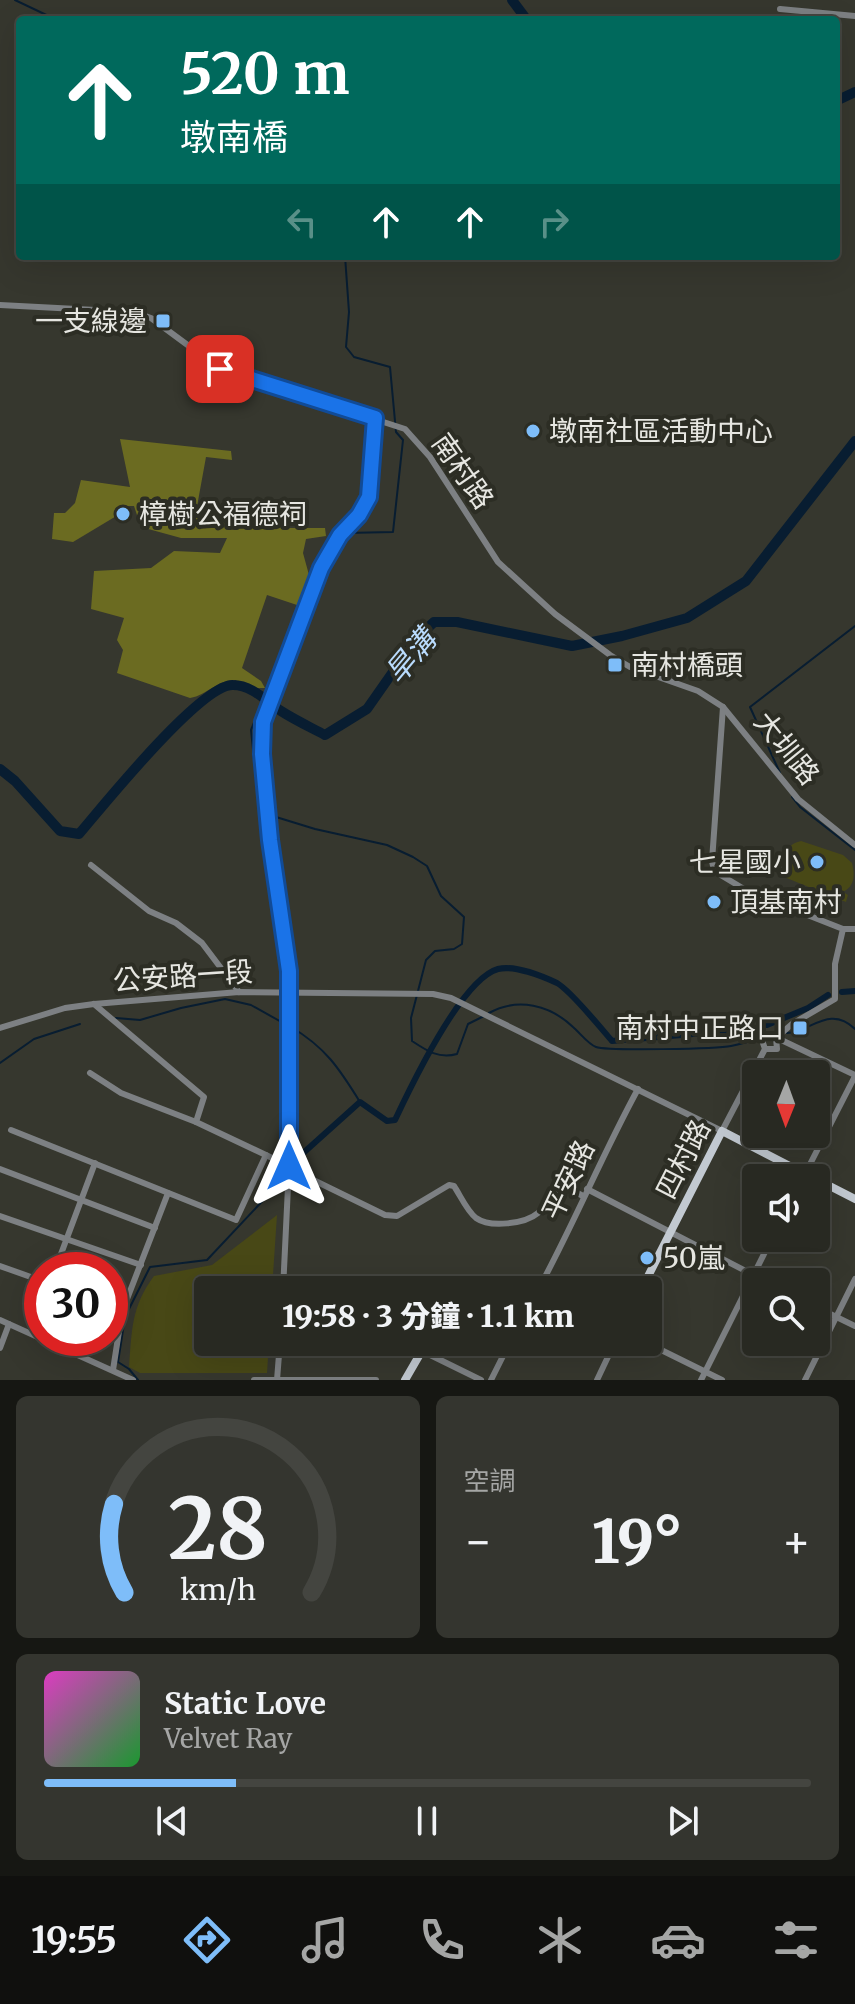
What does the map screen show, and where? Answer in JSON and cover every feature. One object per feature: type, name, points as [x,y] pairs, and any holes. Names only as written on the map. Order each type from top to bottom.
[{"type":"main road","points":[[722,1131],[784,1164]]},
{"type":"main road","name":"四村路","points":[[648,1276],[722,1131]]},
{"type":"main road","points":[[830,1187],[855,1199]]},
{"type":"main road","points":[[405,1380],[419,1356]]},
{"type":"street","points":[[780,9],[855,16]]},
{"type":"street","name":"南村路","points":[[0,305],[134,312],[151,318],[220,369],[405,429],[417,441],[498,562],[555,614],[630,667],[698,691],[723,707]]},
{"type":"street","points":[[284,1276],[289,1166],[289,971],[273,869],[261,738],[263,722],[278,678],[321,568],[340,535],[359,515],[369,497],[375,418]]},
{"type":"street","points":[[723,707],[712,861],[714,871],[749,892],[843,929],[855,929]]},
{"type":"street","name":"大圳路","points":[[723,707],[798,799],[855,845]]},
{"type":"street","points":[[91,865],[149,911],[176,923],[202,943],[239,992]]},
{"type":"street","points":[[776,1038],[792,1024],[835,999],[835,964],[843,929]]},
{"type":"street","name":"公安路一段","points":[[0,1028],[65,1008],[239,992],[423,993],[451,998],[722,1131]]},
{"type":"street","points":[[94,1004],[204,1097],[196,1122]]},
{"type":"street","points":[[765,1049],[762,1040],[769,1036],[776,1038],[855,1075],[815,1164]]},
{"type":"street","name":"四村路","points":[[722,1131],[765,1049],[777,1049],[776,1038]]},
{"type":"street","points":[[90,1073],[121,1093],[196,1122],[393,1217],[449,1185],[454,1186],[473,1217],[488,1223],[529,1219],[566,1187],[671,1232],[742,1268]]},
{"type":"street","name":"平安路","points":[[546,1276],[638,1089]]},
{"type":"street","points":[[11,1130],[236,1220],[266,1155]]},
{"type":"street","points":[[62,1252],[95,1163]]},
{"type":"street","points":[[0,1169],[155,1228]]},
{"type":"street","points":[[128,1297],[168,1193]]},
{"type":"street","points":[[0,1216],[141,1265]]},
{"type":"street","points":[[0,1266],[24,1275]]},
{"type":"street","points":[[805,1380],[855,1279]]},
{"type":"street","points":[[701,1380],[742,1297]]},
{"type":"street","points":[[830,1314],[855,1326]]},
{"type":"street","points":[[0,1320],[24,1330]]},
{"type":"street","points":[[0,1348],[9,1324]]},
{"type":"street","points":[[662,1350],[722,1380]]},
{"type":"street","points":[[78,1356],[133,1380]]},
{"type":"street","points":[[278,1379],[279,1356]]},
{"type":"street","points":[[432,1356],[481,1380]]},
{"type":"street","points":[[491,1380],[503,1356]]},
{"type":"street","points":[[597,1380],[608,1356]]},
{"type":"street","points":[[254,1380],[376,1380]]},
{"type":"shaded area","points":[[120,439],[231,451],[232,460],[206,457],[196,512],[282,519],[289,528],[325,528],[326,536],[306,539],[303,553],[309,575],[297,605],[267,595],[242,668],[261,681],[265,688],[242,688],[236,680],[229,680],[190,698],[117,673],[123,650],[117,640],[124,618],[91,609],[94,571],[151,568],[174,551],[220,553],[227,538],[181,538],[141,527],[134,506],[125,506],[123,512],[73,542],[52,539],[54,513],[65,513],[75,503],[81,480],[130,487]]},
{"type":"shaded area","points":[[801,841],[843,855],[852,863],[853,880],[843,892],[848,895],[846,902],[779,875],[781,868],[785,869],[786,851]]},
{"type":"shaded area","points":[[277,1215],[273,1276],[194,1276],[194,1356],[268,1356],[267,1373],[140,1373],[129,1367],[137,1309],[154,1276],[212,1265]]},
{"type":"waterway","points":[[15,0],[49,16]]},
{"type":"waterway","points":[[512,0],[524,16]]},
{"type":"waterway","points":[[840,99],[855,92]]},
{"type":"waterway","points":[[345,260],[349,312],[346,347],[354,357],[390,367],[396,432],[403,440],[393,532],[345,533]]},
{"type":"waterway","name":"旱溝","points":[[0,769],[15,781],[60,831],[79,834],[177,724],[218,690],[233,685],[246,688],[325,735],[367,709],[416,639],[434,622],[457,622],[572,646],[687,618],[746,581],[855,441]]},
{"type":"waterway","points":[[338,534],[330,537],[251,730],[259,807],[263,813],[315,829],[387,845],[427,866],[441,896],[464,917],[462,944],[454,949],[435,951],[426,960],[411,1018],[412,1041],[439,1055],[457,1054],[468,1024],[484,1016]]},
{"type":"waterway","points":[[780,773],[750,707],[855,626]]},
{"type":"waterway","points":[[792,797],[800,807],[855,850]]},
{"type":"waterway","points":[[301,1155],[360,1102],[387,1121],[395,1120],[425,1060],[454,1012],[484,977],[498,969],[520,970],[557,983],[612,1041],[751,1029]]},
{"type":"waterway","points":[[842,992],[855,991]]},
{"type":"waterway","points":[[767,1025],[808,1008],[828,995]]},
{"type":"waterway","points":[[116,1018],[140,1020],[225,999],[251,1005],[285,1024]]},
{"type":"waterway","points":[[489,1013],[511,1005],[544,1009],[564,1019],[593,1046],[604,1048],[722,1047],[761,1038]]},
{"type":"waterway","points":[[787,1033],[829,1019],[846,1022],[855,1029]]},
{"type":"waterway","points":[[0,1063],[34,1039],[80,1024]]},
{"type":"waterway","points":[[291,1027],[330,1059],[360,1102]]},
{"type":"waterway","points":[[292,1167],[301,1155]]},
{"type":"waterway","points":[[138,1380],[118,1362],[125,1317],[150,1267],[207,1260],[286,1176]]},
{"type":"place","name":"一支線邊","points":[[163,321]]},
{"type":"place","name":"墩南社區活動中心","points":[[533,431]]},
{"type":"place","name":"樟樹公福德祠","points":[[123,514]]},
{"type":"place","name":"南村橋頭","points":[[615,665]]},
{"type":"place","name":"七星國小","points":[[817,862]]},
{"type":"place","name":"頂基南村","points":[[714,902]]},
{"type":"place","name":"南村中正路口","points":[[800,1028]]},
{"type":"place","name":"50嵐","points":[[647,1258]]},
{"type":"route","points":[[220,369],[375,418],[369,497],[359,515],[340,535],[321,568],[278,678],[263,722],[261,738],[273,869],[289,971],[289,1166]]}]
